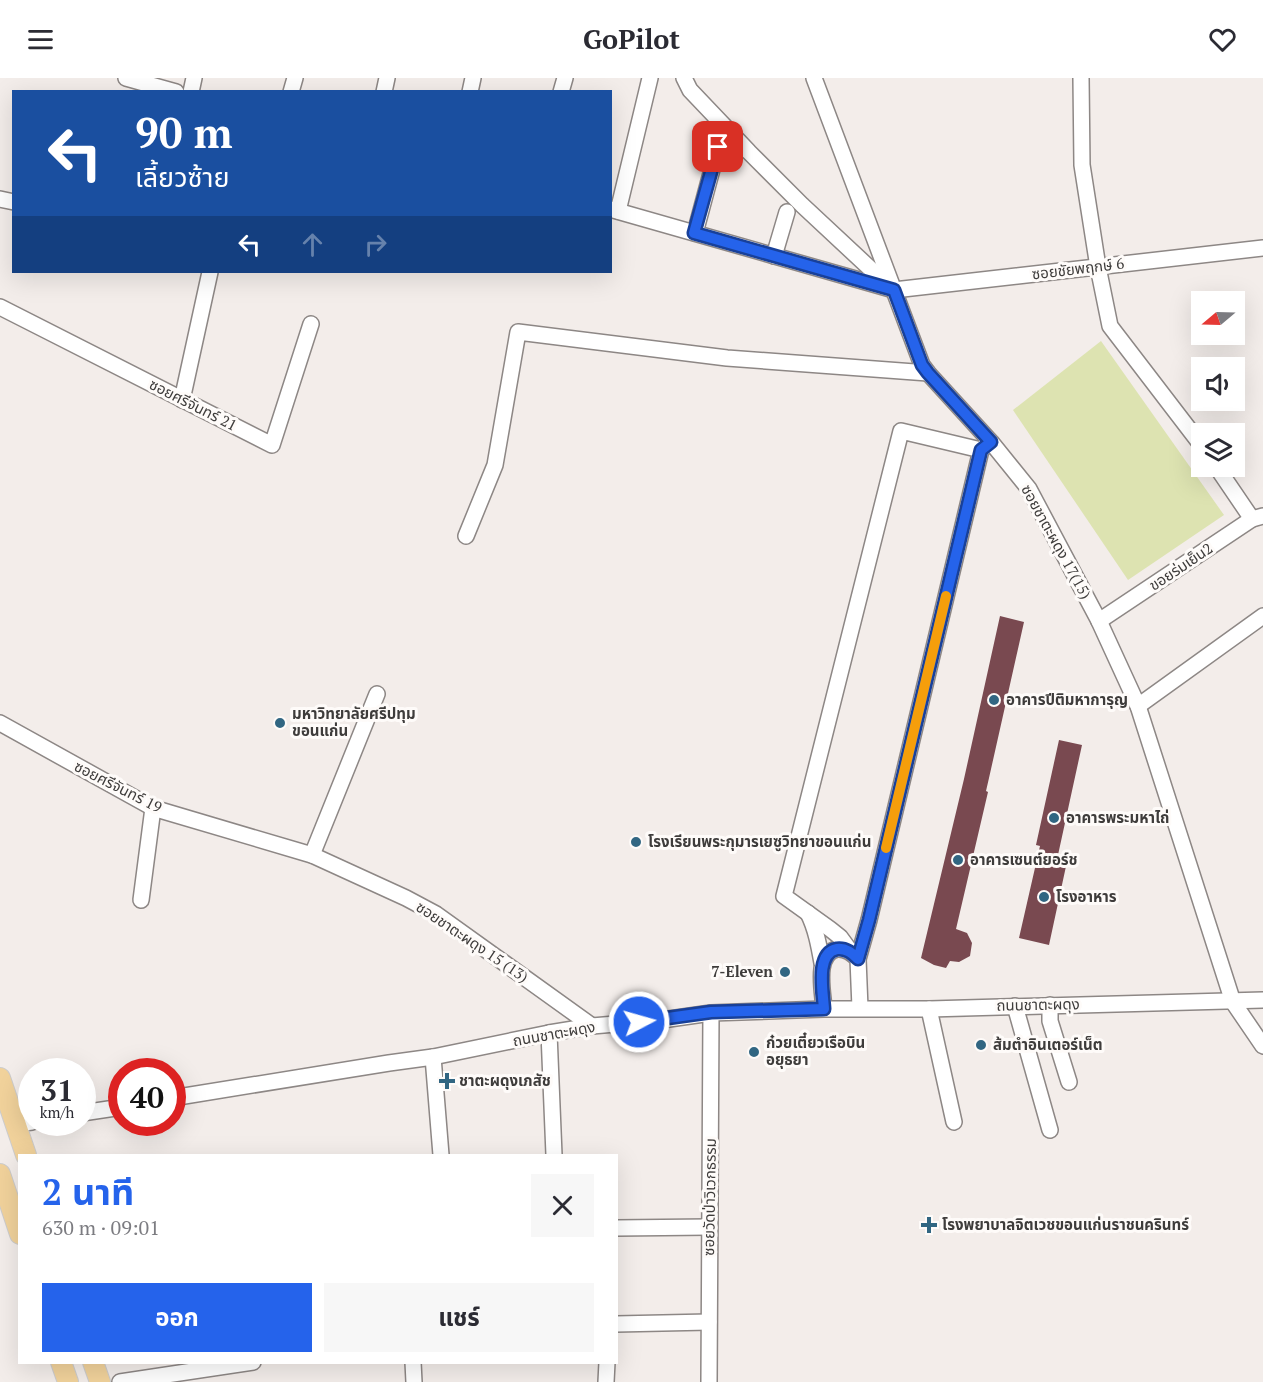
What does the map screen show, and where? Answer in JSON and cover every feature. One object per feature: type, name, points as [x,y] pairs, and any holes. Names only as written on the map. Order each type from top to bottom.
[{"type":"main road","points":[[0,1078],[26,1154]]},
{"type":"main road","points":[[0,1174],[18,1228]]},
{"type":"main road","points":[[62,1364],[68,1382]]},
{"type":"main road","points":[[94,1364],[100,1382]]},
{"type":"street","points":[[126,78],[169,90]]},
{"type":"street","points":[[650,78],[614,209],[894,290]]},
{"type":"street","points":[[684,78],[690,90],[749,152],[802,205],[894,290]]},
{"type":"street","name":"ซอยชาตะผดุง 17(15)","points":[[814,78],[922,365],[986,446],[1029,489],[1099,621],[1138,706],[1233,1002],[1263,1046]]},
{"type":"street","points":[[1081,78],[1082,165],[1110,326],[1191,432]]},
{"type":"street","points":[[694,233],[718,147]]},
{"type":"street","points":[[774,256],[787,212]]},
{"type":"street","name":"ซอยชัยพฤกษ์ 6","points":[[894,290],[1263,248]]},
{"type":"street","points":[[182,400],[210,273]]},
{"type":"street","name":"ซอยศรีจันทร์ 21","points":[[0,306],[272,446],[311,324]]},
{"type":"street","points":[[466,536],[495,465],[518,332],[727,358],[928,373]]},
{"type":"street","points":[[854,955],[835,933],[784,896],[901,431],[986,446],[869,920],[854,955],[861,1008]]},
{"type":"street","points":[[1225,477],[1258,517]]},
{"type":"street","name":"ขอยร่มเย็น2","points":[[1099,621],[1258,517]]},
{"type":"street","points":[[1138,706],[1263,616]]},
{"type":"street","points":[[312,855],[377,694]]},
{"type":"street","name":"ซอยศรีจันทร์ 19","points":[[0,723],[153,808],[312,855]]},
{"type":"street","points":[[141,900],[153,808]]},
{"type":"street","name":"ซอยชาตะผดุง 15 (13)","points":[[312,855],[436,914],[592,1026]]},
{"type":"street","points":[[808,913],[818,939],[822,963],[824,1009]]},
{"type":"street","points":[[822,963],[832,951],[841,949],[854,955]]},
{"type":"street","name":"ถนนชาตะผดุง","points":[[186,1096],[433,1057],[592,1026],[662,1020],[711,1012],[1263,1000]]},
{"type":"street","points":[[1050,1005],[1050,1021],[1069,1082]]},
{"type":"street","points":[[1015,1006],[1050,1130]]},
{"type":"street","points":[[929,1009],[954,1122]]},
{"type":"street","name":"ซอยวัดป่าวิเวกธรรม","points":[[709,1382],[711,1012]]},
{"type":"street","points":[[549,1033],[554,1154]]},
{"type":"street","points":[[433,1057],[441,1154]]},
{"type":"street","points":[[618,1228],[710,1227]]},
{"type":"street","points":[[618,1324],[709,1322]]},
{"type":"street","points":[[120,1382],[240,1364]]},
{"type":"street","points":[[412,1364],[414,1382]]},
{"type":"street","points":[[606,1382],[607,1364]]},
{"type":"green space","points":[[1101,341],[1191,468],[1191,477],[1197,477],[1224,515],[1128,580],[1013,410]]},
{"type":"building","points":[[1000,616],[1024,622],[956,929],[967,933],[972,943],[970,956],[959,962],[950,961],[946,968],[921,958]]},
{"type":"building","points":[[1059,740],[1082,745],[1058,855],[1068,857],[1049,945],[1019,938],[1040,846],[1036,845]]},
{"type":"slow traffic","points":[[886,848],[946,596]]},
{"type":"place","name":"อาคารปีติมหาการุญ","points":[[994,700]]},
{"type":"place","name":"มหาวิทยาลัยศรีปทุม ขอนแก่น","points":[[280,723]]},
{"type":"place","name":"อาคารพระมหาไถ่","points":[[1054,818]]},
{"type":"place","name":"โรงเรียนพระกุมารเยซูวิทยาขอนแก่น","points":[[636,842]]},
{"type":"place","name":"อาคารเซนต์ยอร์ช","points":[[958,860]]},
{"type":"place","name":"โรงอาหาร","points":[[1044,897]]},
{"type":"place","name":"7-Eleven","points":[[785,972]]},
{"type":"place","name":"ส้มตำอินเตอร์เน็ต","points":[[981,1045]]},
{"type":"place","name":"ก๋วยเตี๋ยวเรือบิน อยุธยา","points":[[754,1052]]},
{"type":"place","name":"ชาตะผดุงเภสัช","points":[[447,1081]]},
{"type":"place","name":"โรงพยาบาลจิตเวชขอนแก่นราชนครินทร์","points":[[929,1225]]},
{"type":"route","points":[[639,1022],[711,1012],[824,1009],[822,963],[826,957],[832,951],[841,949],[851,952],[858,959],[981,450],[991,442],[922,365],[894,290],[694,233],[718,147]]}]
